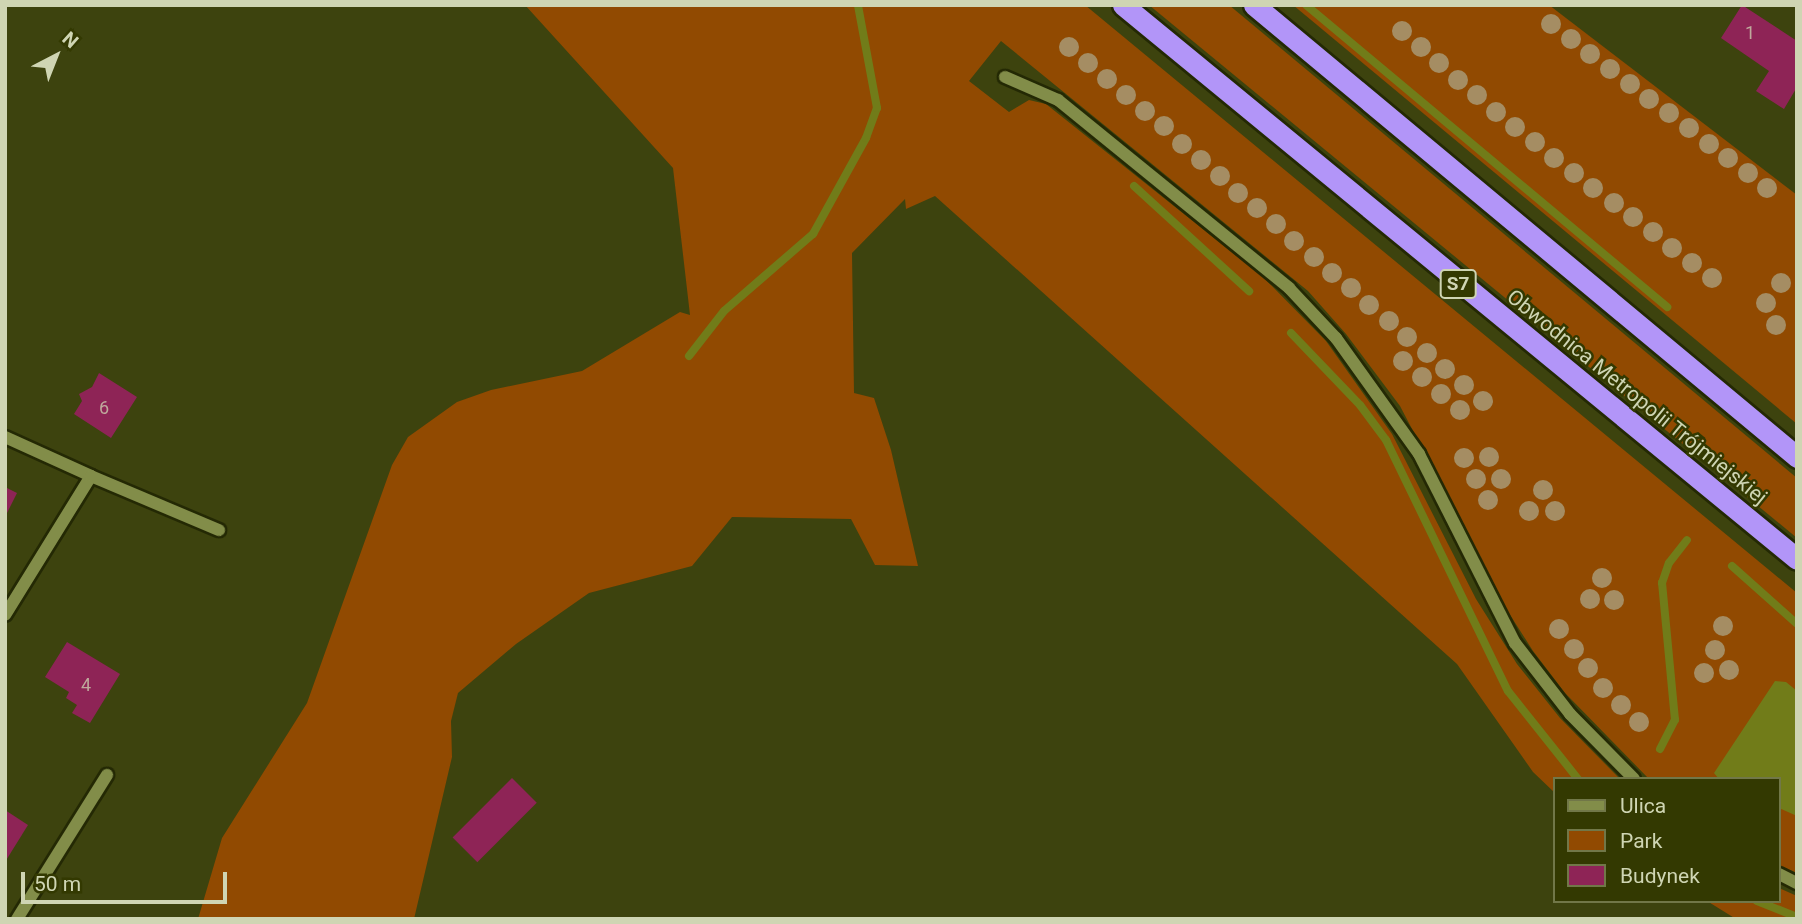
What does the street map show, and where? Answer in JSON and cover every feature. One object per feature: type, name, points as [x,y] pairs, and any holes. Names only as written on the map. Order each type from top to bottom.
[{"type":"highway","name":"Obwodnica Metropolii Trójmiejskiej","points":[[1123,5],[1797,559]]},
{"type":"highway","points":[[1254,5],[1797,457]]},
{"type":"street","points":[[1005,77],[1058,100],[1290,288],[1336,338],[1419,454],[1515,643],[1570,714],[1632,777]]},
{"type":"street","points":[[5,437],[91,477],[219,530]]},
{"type":"street","points":[[5,615],[91,477]]},
{"type":"street","points":[[17,919],[107,775]]},
{"type":"street","points":[[1781,875],[1797,883]]},
{"type":"green space","points":[[525,5],[1085,5],[1797,593],[1797,873],[1781,866],[1781,777],[1647,777],[1565,693],[1533,651],[1505,607],[1400,406],[1346,334],[1308,291],[1001,41],[969,81],[1009,112],[1029,100],[1046,104],[1263,277],[1326,341],[1392,434],[1476,599],[1517,664],[1560,718],[1618,777],[1554,777],[1554,792],[1533,772],[1457,664],[935,196],[906,209],[905,199],[852,253],[854,393],[874,398],[891,450],[918,566],[875,565],[851,519],[732,517],[692,566],[589,593],[516,644],[458,693],[451,721],[452,757],[414,919],[198,919],[222,838],[307,703],[392,465],[408,437],[457,402],[491,390],[582,371],[680,312],[690,315],[673,168]]},
{"type":"green space","points":[[1149,5],[1229,5],[1797,478],[1797,538]]},
{"type":"green space","points":[[1293,5],[1549,5],[1797,195],[1797,424]]},
{"type":"green space","points":[[1781,889],[1797,896],[1797,919],[1736,919],[1710,903],[1781,903]]},
{"type":"shaded area","points":[[1775,681],[1786,682],[1797,691],[1797,816],[1781,809],[1781,777],[1717,777],[1714,773]]},
{"type":"building","points":[[1742,5],[1797,41],[1797,87],[1784,109],[1756,91],[1769,71],[1721,38]]},
{"type":"building","points":[[99,373],[137,397],[111,438],[74,414],[82,401],[79,394],[92,387]]},
{"type":"building","points":[[5,487],[17,493],[5,517]]},
{"type":"building","points":[[67,642],[120,674],[90,723],[72,713],[77,705],[66,698],[69,692],[45,677]]},
{"type":"building","points":[[512,778],[537,803],[477,862],[453,837]]},
{"type":"building","points":[[5,810],[28,825],[5,862]]},
{"type":"waterway","points":[[689,356],[724,311],[813,234],[866,138],[877,108],[858,5]]},
{"type":"waterway","points":[[1306,5],[1667,307]]},
{"type":"waterway","points":[[1134,186],[1249,291]]},
{"type":"waterway","points":[[1291,333],[1360,405],[1386,440],[1508,691],[1576,777]]},
{"type":"waterway","points":[[1660,749],[1675,720],[1662,583],[1669,563],[1687,540]]},
{"type":"waterway","points":[[1732,566],[1797,624]]},
{"type":"waterway","points":[[1762,903],[1797,917]]}]
